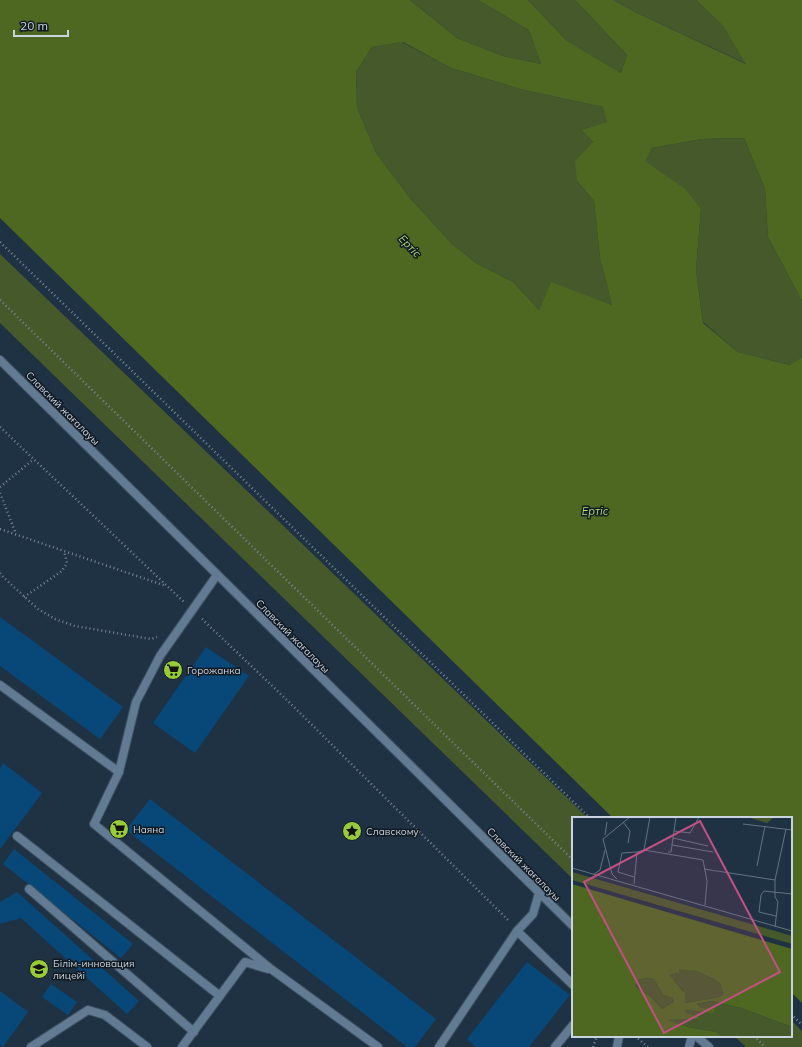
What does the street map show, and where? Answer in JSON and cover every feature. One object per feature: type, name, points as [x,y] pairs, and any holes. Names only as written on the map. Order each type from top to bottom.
[{"type":"street","name":"Славский жағалауы","points":[[0,360],[572,925]]},
{"type":"street","points":[[217,575],[160,656],[136,702],[119,772],[94,824],[271,970],[378,1047]]},
{"type":"street","points":[[0,685],[119,772]]},
{"type":"street","points":[[17,836],[220,996]]},
{"type":"street","points":[[29,889],[194,1032]]},
{"type":"street","points":[[439,1047],[517,931],[533,914],[539,893]]},
{"type":"street","points":[[517,931],[572,984]]},
{"type":"street","points":[[182,1047],[245,962],[271,970]]},
{"type":"street","points":[[31,1047],[88,1010],[105,1015],[147,1047]]},
{"type":"street","points":[[555,1047],[572,1026]]},
{"type":"street","points":[[616,1047],[619,1037]]},
{"type":"street","points":[[689,1047],[692,1037]]},
{"type":"street","points":[[697,1037],[708,1047]]},
{"type":"path","points":[[0,242],[589,817]]},
{"type":"path","points":[[0,300],[572,859]]},
{"type":"path","points":[[0,427],[289,702],[517,931]]},
{"type":"path","points":[[0,487],[34,459]]},
{"type":"path","points":[[0,493],[16,534]]},
{"type":"path","points":[[0,529],[168,587]]},
{"type":"path","points":[[24,597],[62,571],[67,563],[64,550]]},
{"type":"path","points":[[0,573],[38,609],[55,619],[75,626],[151,639],[157,637]]},
{"type":"path","points":[[792,1015],[802,1025]]},
{"type":"path","points":[[593,1047],[597,1037]]},
{"type":"path","points":[[636,1037],[648,1047]]},
{"type":"path","points":[[755,1037],[765,1047]]},
{"type":"shaded area","points":[[410,0],[478,0],[529,30],[541,64],[503,56],[457,38]]},
{"type":"shaded area","points":[[528,0],[575,0],[627,55],[621,73],[566,40]]},
{"type":"shaded area","points":[[613,0],[696,0],[723,26],[747,64],[635,12]]},
{"type":"shaded area","points":[[402,42],[451,68],[524,90],[603,107],[608,122],[581,130],[593,142],[577,181],[594,201],[600,258],[612,305],[551,283],[539,310],[513,282],[476,263],[452,244],[410,198],[376,153],[357,107],[356,72],[372,47]]},
{"type":"shaded area","points":[[744,138],[765,189],[768,237],[802,301],[802,357],[791,365],[738,352],[703,322],[696,270],[701,209],[644,161],[652,148],[702,139]]},
{"type":"shaded area","points":[[0,254],[587,817],[572,817],[572,878],[0,323]]},
{"type":"shaded area","points":[[792,1021],[802,1031],[802,1047],[746,1047],[735,1037],[792,1037]]},
{"type":"water","name":"Ертіс","points":[[0,0],[410,0],[457,38],[503,56],[541,64],[529,30],[478,0],[528,0],[566,40],[621,73],[627,55],[575,0],[613,0],[635,12],[746,64],[723,26],[696,0],[802,0],[802,301],[768,237],[765,189],[744,138],[702,139],[652,148],[645,161],[685,189],[701,209],[696,270],[703,323],[738,352],[790,365],[802,357],[802,1003],[792,993],[792,817],[612,817],[0,218]],"holes":[[[403,42],[451,68],[524,90],[603,107],[607,122],[581,130],[593,142],[575,161],[577,181],[594,201],[600,258],[612,305],[551,282],[539,310],[513,282],[476,263],[452,244],[410,198],[376,153],[357,107],[356,72],[372,47]]]},
{"type":"building","points":[[0,617],[123,707],[100,739],[0,666]]},
{"type":"building","points":[[206,647],[249,676],[195,753],[153,723]]},
{"type":"building","points":[[3,763],[42,793],[0,849],[0,768]]},
{"type":"building","points":[[150,799],[436,1019],[415,1047],[407,1047],[126,830]]},
{"type":"building","points":[[14,849],[133,944],[121,958],[3,864]]},
{"type":"building","points":[[17,892],[139,1001],[127,1014],[21,918],[0,924],[0,902]]},
{"type":"building","points":[[527,962],[570,995],[529,1047],[476,1047],[467,1039]]},
{"type":"building","points":[[51,984],[77,1002],[68,1015],[42,997]]},
{"type":"building","points":[[0,991],[28,1012],[3,1047],[0,1045]]},
{"type":"place","name":"Горожанка","points":[[173,670]]},
{"type":"place","name":"Наяна","points":[[119,829]]},
{"type":"place","name":"Славскому","points":[[352,831]]},
{"type":"place","name":"Білім-инновация лицейі","points":[[39,969]]}]
